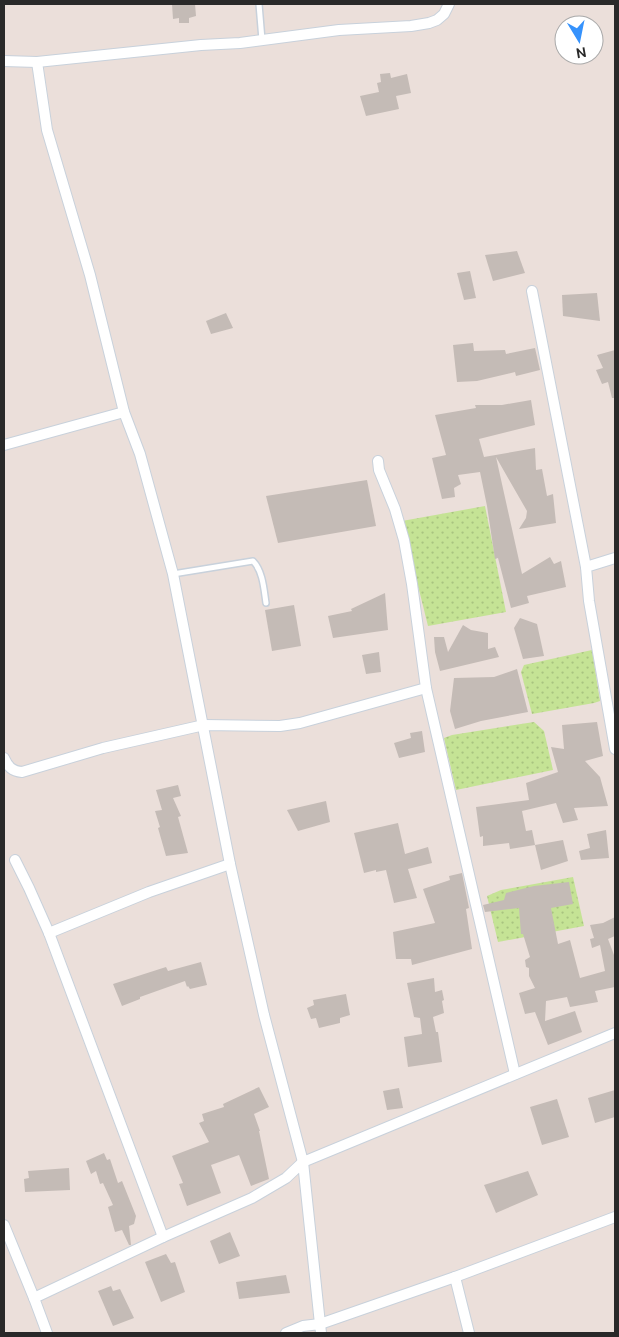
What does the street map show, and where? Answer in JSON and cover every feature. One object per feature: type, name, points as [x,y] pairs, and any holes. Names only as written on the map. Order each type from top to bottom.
[{"type":"street","points":[[4,61],[37,62],[262,40],[338,30],[430,24],[444,14],[449,4]]},
{"type":"street","points":[[37,62],[47,130],[90,275],[124,412],[140,454],[173,574],[230,864],[264,1014],[303,1162],[321,1329]]},
{"type":"street","points":[[532,291],[586,567],[589,601],[614,732],[615,749]]},
{"type":"street","points":[[4,445],[124,412]]},
{"type":"street","points":[[378,461],[379,470],[395,510],[404,540],[426,688],[515,1074]]},
{"type":"street","points":[[586,567],[615,558]]},
{"type":"street","points":[[4,758],[8,766],[14,771],[22,772],[103,748],[204,725],[280,726],[300,723],[426,688]]},
{"type":"street","points":[[15,860],[49,933],[163,1237]]},
{"type":"street","points":[[49,933],[149,892],[230,864]]},
{"type":"street","points":[[34,1298],[163,1237],[252,1198],[286,1178],[303,1162],[615,1033]]},
{"type":"street","points":[[286,1333],[302,1326],[321,1329],[615,1217]]},
{"type":"street","points":[[4,1225],[47,1333]]},
{"type":"street","points":[[455,1277],[468,1333]]},
{"type":"lane","points":[[259,4],[262,40]]},
{"type":"lane","points":[[173,574],[253,562],[256,564],[260,574],[266,603]]},
{"type":"green space","points":[[485,506],[506,612],[428,626],[402,521]]},
{"type":"green space","points":[[592,650],[600,701],[532,714],[521,672],[524,665]]},
{"type":"green space","points":[[534,722],[544,731],[553,770],[456,790],[444,738],[452,735]]},
{"type":"green space","points":[[573,877],[584,926],[498,942],[487,896],[501,890]]},
{"type":"building","points":[[172,4],[195,4],[196,16],[189,18],[189,23],[179,23],[179,18],[173,19]]},
{"type":"building","points":[[390,73],[391,78],[407,74],[411,93],[396,96],[399,109],[366,116],[360,96],[379,92],[377,83],[381,82],[380,74]]},
{"type":"building","points":[[517,251],[525,273],[493,281],[485,255]]},
{"type":"building","points":[[470,271],[476,298],[464,300],[457,273]]},
{"type":"building","points":[[597,293],[600,321],[563,316],[562,295]]},
{"type":"building","points":[[226,313],[233,328],[211,334],[206,321]]},
{"type":"building","points":[[473,343],[474,351],[505,350],[506,354],[535,348],[540,370],[516,376],[515,372],[477,381],[457,382],[453,345]]},
{"type":"building","points":[[615,350],[615,398],[612,398],[608,382],[602,384],[596,370],[603,368],[597,355]]},
{"type":"building","points":[[531,400],[535,425],[479,439],[484,457],[535,448],[536,470],[542,469],[547,496],[553,494],[556,523],[519,529],[526,518],[527,511],[496,457],[522,574],[550,557],[554,564],[561,561],[566,587],[527,596],[529,603],[511,608],[498,558],[495,559],[480,472],[458,475],[461,484],[454,488],[455,497],[442,499],[432,458],[446,455],[435,415],[476,408],[475,405],[502,405]]},
{"type":"building","points":[[367,480],[376,526],[278,543],[266,496]]},
{"type":"building","points":[[385,593],[388,630],[333,638],[328,616],[352,611],[351,609]]},
{"type":"building","points":[[294,605],[301,646],[272,651],[265,610]]},
{"type":"building","points":[[520,618],[537,624],[544,656],[523,659],[514,628]]},
{"type":"building","points":[[463,625],[471,630],[488,633],[488,649],[495,647],[499,657],[440,671],[435,652],[434,637],[444,637],[448,652]]},
{"type":"building","points":[[379,652],[381,672],[366,674],[362,655]]},
{"type":"building","points":[[517,669],[528,712],[481,721],[455,729],[450,711],[454,678],[494,677]]},
{"type":"building","points":[[597,722],[603,756],[585,761],[600,777],[608,806],[574,808],[578,820],[563,823],[556,803],[522,811],[526,831],[532,830],[535,845],[510,849],[509,843],[483,846],[483,836],[480,837],[476,807],[529,800],[526,783],[558,772],[551,747],[564,749],[562,725]]},
{"type":"building","points":[[422,731],[425,752],[399,758],[394,743],[411,738],[410,733]]},
{"type":"building","points":[[178,785],[181,796],[173,798],[181,816],[178,817],[188,853],[166,856],[155,811],[162,810],[156,790]]},
{"type":"building","points":[[326,801],[330,822],[298,831],[287,810]]},
{"type":"building","points":[[398,823],[405,854],[428,847],[432,863],[408,869],[417,898],[394,903],[386,870],[364,873],[354,833]]},
{"type":"building","points":[[606,830],[609,858],[581,860],[579,851],[590,848],[587,834]]},
{"type":"building","points":[[563,840],[568,861],[541,870],[535,845]]},
{"type":"building","points":[[462,873],[469,908],[466,909],[472,949],[412,965],[411,959],[396,959],[393,932],[435,923],[423,889],[450,880],[449,876]]},
{"type":"building","points":[[569,882],[573,904],[551,908],[558,944],[570,940],[580,978],[605,971],[600,945],[592,948],[590,939],[594,938],[590,925],[603,923],[615,917],[615,936],[608,939],[615,955],[615,987],[595,991],[598,1002],[570,1007],[567,997],[546,1001],[545,1021],[575,1011],[582,1032],[548,1045],[535,1012],[525,1014],[519,993],[535,988],[529,976],[529,968],[526,967],[525,960],[530,957],[523,934],[521,934],[519,908],[485,912],[483,905],[504,900],[506,893],[534,886]]},
{"type":"building","points":[[201,962],[207,985],[190,989],[185,981],[140,997],[140,999],[122,1006],[113,984],[166,967],[168,971]]},
{"type":"building","points":[[434,978],[435,992],[442,990],[444,1000],[442,1001],[444,1013],[433,1017],[436,1032],[438,1032],[442,1062],[408,1067],[404,1037],[422,1034],[420,1018],[414,1017],[407,983]]},
{"type":"building","points":[[346,994],[350,1015],[340,1018],[340,1023],[319,1028],[316,1018],[311,1019],[307,1008],[314,1005],[313,1000]]},
{"type":"building","points":[[259,1087],[269,1107],[254,1114],[260,1131],[269,1179],[251,1186],[239,1155],[211,1165],[221,1193],[187,1206],[179,1184],[183,1183],[172,1156],[209,1142],[199,1123],[204,1121],[202,1114],[224,1107],[223,1104]]},
{"type":"building","points":[[399,1088],[403,1108],[387,1110],[383,1091]]},
{"type":"building","points":[[615,1090],[615,1117],[595,1123],[588,1098]]},
{"type":"building","points":[[557,1099],[569,1137],[542,1145],[530,1107]]},
{"type":"building","points":[[104,1153],[107,1160],[110,1159],[118,1183],[122,1181],[136,1216],[134,1224],[129,1226],[131,1245],[129,1245],[122,1230],[115,1232],[108,1207],[113,1205],[103,1183],[100,1184],[96,1171],[91,1174],[86,1161]]},
{"type":"building","points":[[69,1168],[70,1190],[25,1192],[24,1179],[29,1178],[28,1171]]},
{"type":"building","points":[[528,1171],[538,1195],[496,1213],[484,1185]]},
{"type":"building","points":[[230,1232],[240,1256],[219,1264],[210,1241]]},
{"type":"building","points":[[166,1254],[171,1263],[175,1262],[185,1292],[161,1302],[145,1262]]},
{"type":"building","points":[[286,1275],[290,1293],[239,1299],[236,1282]]},
{"type":"building","points":[[111,1286],[113,1291],[120,1289],[134,1318],[113,1326],[98,1291]]}]
